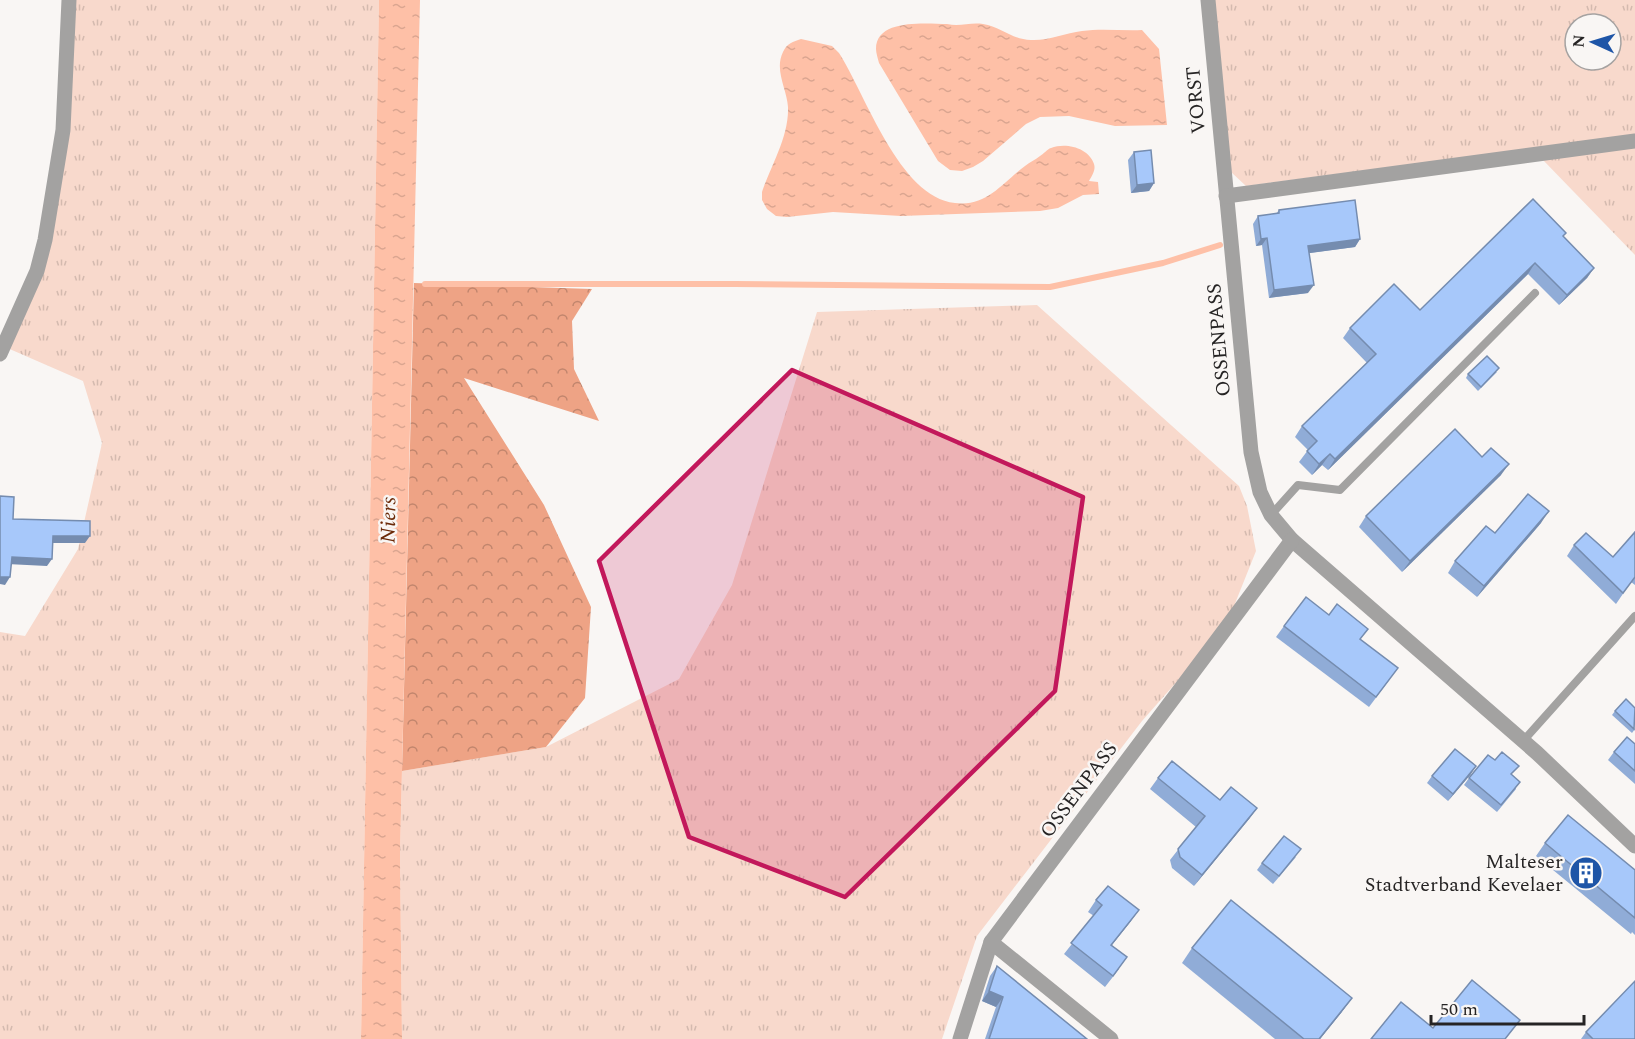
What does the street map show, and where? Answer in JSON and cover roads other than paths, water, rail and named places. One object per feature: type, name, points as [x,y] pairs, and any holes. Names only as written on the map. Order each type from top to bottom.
[{"type":"street","points":[[0,354],[37,271],[45,240],[63,130],[69,0]]},
{"type":"street","name":"VORST","points":[[1208,0],[1226,196]]},
{"type":"street","points":[[1226,196],[1635,141]]},
{"type":"street","name":"OSSENPASS","points":[[1226,196],[1251,452],[1260,492],[1271,515],[1292,540],[1523,741],[1635,846]]},
{"type":"street","name":"OSSENPASS","points":[[960,1039],[991,942],[1292,540]]},
{"type":"street","points":[[991,942],[1111,1039]]},
{"type":"lane","points":[[1271,515],[1298,485],[1340,490],[1535,293]]},
{"type":"lane","points":[[1523,741],[1635,616]]},
{"type":"water","name":"Niers","points":[[379,0],[420,0],[400,855],[402,1039],[361,1039]]},
{"type":"water","points":[[983,24],[1018,38],[1031,40],[1090,30],[1142,30],[1159,49],[1167,125],[1115,126],[1069,116],[1040,117],[1026,124],[973,167],[962,171],[950,170],[938,161],[879,63],[876,49],[878,39],[893,27]]},
{"type":"water","points":[[801,39],[832,46],[839,53],[886,142],[917,183],[935,197],[955,203],[966,203],[985,198],[1048,149],[1057,146],[1070,146],[1082,150],[1091,158],[1094,168],[1089,181],[1098,182],[1099,194],[1083,195],[1058,208],[1040,211],[901,216],[833,212],[776,216],[767,209],[762,200],[762,192],[783,140],[788,118],[787,100],[780,73],[781,59],[790,43]]},
{"type":"waterway","points":[[425,284],[1050,287],[1163,263],[1220,245]]},
{"type":"place","name":"Malteser Stadtverband Kevelaer","points":[[1586,873]]}]
